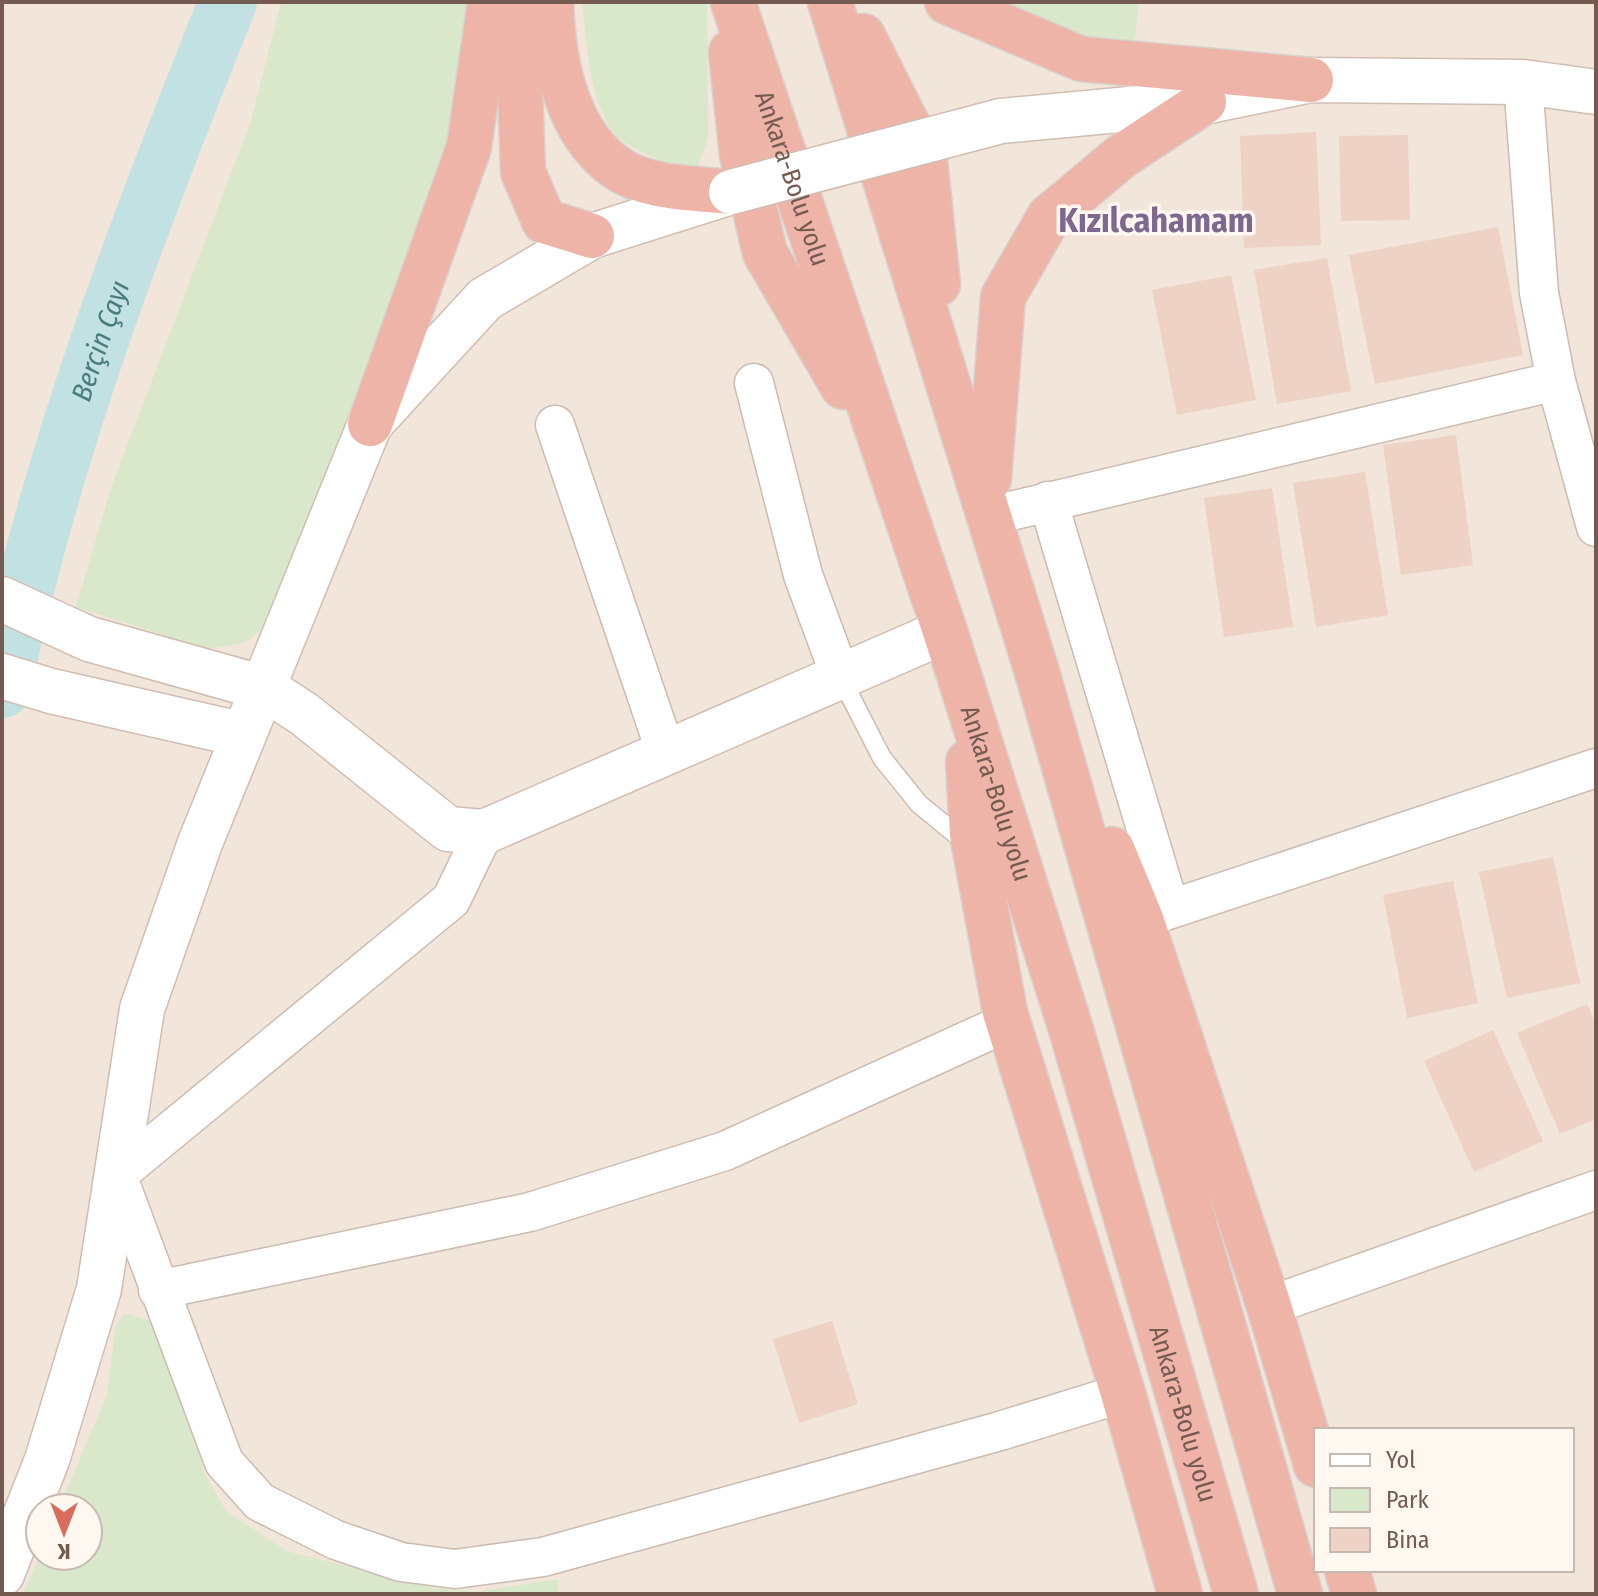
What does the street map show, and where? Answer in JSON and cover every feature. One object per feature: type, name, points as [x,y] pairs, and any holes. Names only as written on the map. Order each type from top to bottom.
[{"type":"highway","points":[[370,424],[469,147],[490,2]]},
{"type":"highway","points":[[517,2],[523,172],[544,221],[592,236]]},
{"type":"highway","points":[[551,2],[555,56],[584,137],[618,169],[660,184],[731,192]]},
{"type":"highway","points":[[726,2],[742,155],[765,253],[890,468]]},
{"type":"highway","name":"Ankara-Bolu yolu","points":[[733,2],[945,631],[963,696],[1075,1041],[1236,1594]]},
{"type":"highway","points":[[830,2],[1037,672],[1300,1594]]},
{"type":"highway","points":[[846,2],[925,159],[949,382]]},
{"type":"highway","points":[[947,2],[1081,59],[1311,80]]},
{"type":"highway","points":[[989,510],[1003,297],[1049,217],[1122,156],[1204,102]]},
{"type":"highway","points":[[1037,672],[1156,914],[1314,1458]]},
{"type":"highway","points":[[963,696],[975,850],[1008,1022],[1123,1393],[1180,1594]]},
{"type":"highway","points":[[1348,1572],[1354,1594]]},
{"type":"street","points":[[2,1574],[47,1460],[99,1289],[142,1009],[200,843],[370,424],[485,299],[592,236],[731,192],[1001,121],[1204,102],[1311,80],[1523,82],[1596,92]]},
{"type":"street","points":[[1523,82],[1539,293],[1556,381],[1596,527]]},
{"type":"street","points":[[989,510],[1048,501],[1556,381]]},
{"type":"street","points":[[754,383],[803,575],[841,678]]},
{"type":"street","points":[[555,425],[666,753]]},
{"type":"street","points":[[1048,501],[1156,914],[1596,768]]},
{"type":"street","points":[[2,599],[89,639],[264,688],[304,714],[448,829],[484,832],[945,631]]},
{"type":"street","points":[[2,676],[51,691],[244,735]]},
{"type":"street","points":[[117,1175],[451,900],[484,832]]},
{"type":"street","points":[[158,1290],[530,1212],[725,1151],[1008,1022]]},
{"type":"street","points":[[117,1175],[224,1462],[260,1502],[349,1545],[401,1562],[455,1569],[543,1557],[1000,1431],[1123,1393]]},
{"type":"street","points":[[1269,1306],[1596,1190]]},
{"type":"lane","points":[[841,678],[882,758],[919,804],[975,850]]},
{"type":"shaded area","points":[[2,2],[1596,2],[1596,1594],[2,1594]]},
{"type":"green space","points":[[281,2],[471,2],[449,153],[280,598],[261,630],[245,643],[208,649],[76,607],[112,485],[251,121]]},
{"type":"green space","points":[[582,2],[707,2],[708,138],[697,168],[686,170],[646,154],[624,142],[612,130],[603,114],[592,77]]},
{"type":"green space","points":[[993,2],[1139,2],[1134,44],[1090,41]]},
{"type":"green space","points":[[124,1313],[151,1321],[179,1367],[203,1471],[226,1511],[287,1551],[434,1588],[476,1592],[559,1579],[557,1594],[23,1594],[33,1572],[104,1572],[104,1492],[66,1492],[107,1395],[115,1329]]},
{"type":"building","points":[[1316,132],[1321,245],[1244,248],[1240,136]]},
{"type":"building","points":[[1408,135],[1410,220],[1341,221],[1339,136]]},
{"type":"building","points":[[1498,227],[1523,355],[1375,384],[1349,255]]},
{"type":"building","points":[[1327,258],[1351,391],[1277,404],[1254,270]]},
{"type":"building","points":[[1231,275],[1256,400],[1177,415],[1152,290]]},
{"type":"building","points":[[1456,435],[1473,565],[1401,575],[1383,445]]},
{"type":"building","points":[[1365,472],[1388,615],[1316,627],[1293,483]]},
{"type":"building","points":[[1272,488],[1293,627],[1224,637],[1204,498]]},
{"type":"building","points":[[1553,857],[1580,983],[1507,998],[1479,872]]},
{"type":"building","points":[[1453,881],[1478,1003],[1407,1018],[1383,895]]},
{"type":"building","points":[[1587,1004],[1596,1025],[1596,1119],[1560,1134],[1517,1033]]},
{"type":"building","points":[[1493,1030],[1543,1141],[1474,1172],[1424,1061]]},
{"type":"building","points":[[832,1321],[858,1404],[799,1423],[773,1339]]},
{"type":"waterway","name":"Berçin Çayı","points":[[2,689],[45,513],[71,427],[130,255],[228,2]]},
{"type":"district","name":"Kızılcahamam","points":[[1156,220]]}]
